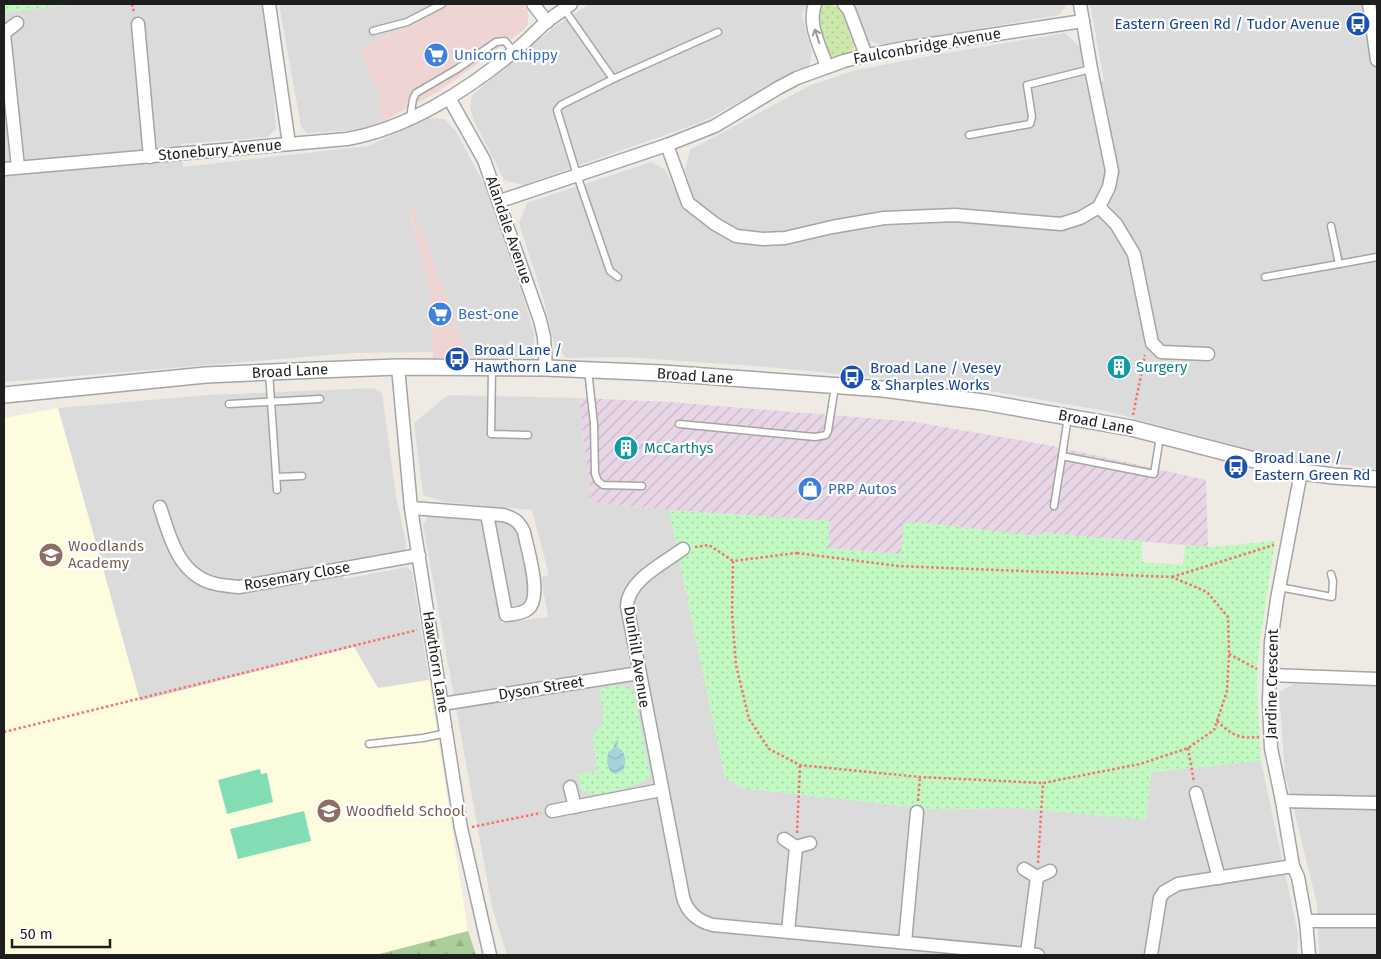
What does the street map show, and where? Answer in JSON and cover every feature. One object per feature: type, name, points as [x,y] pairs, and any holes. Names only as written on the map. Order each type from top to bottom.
[{"type":"street","name":"Stonebury Avenue","points":[[270,4],[289,144]]},
{"type":"street","points":[[533,4],[547,22]]},
{"type":"street","points":[[815,4],[812,12],[812,22],[828,68]]},
{"type":"street","points":[[844,4],[849,10],[866,55]]},
{"type":"street","points":[[667,145],[688,203],[715,224],[736,236],[763,239],[785,238],[884,218],[955,215],[1061,224],[1080,218],[1099,207],[1109,186],[1112,171],[1080,4]]},
{"type":"street","points":[[1369,4],[1377,60]]},
{"type":"street","name":"Stonebury Avenue","points":[[4,169],[366,136],[410,118],[450,98],[514,52],[567,6]]},
{"type":"street","name":"Faulconbridge Avenue","points":[[500,201],[667,145],[715,126],[778,88],[866,55],[1083,21]]},
{"type":"street","name":"Stonebury Avenue","points":[[137,22],[150,157]]},
{"type":"street","points":[[17,24],[4,34],[18,167]]},
{"type":"street","name":"Alandale Avenue","points":[[450,98],[484,160],[500,201],[540,320],[544,337],[546,368]]},
{"type":"street","points":[[1099,207],[1116,224],[1134,254],[1152,342],[1161,352],[1208,354]]},
{"type":"street","name":"Broad Lane","points":[[4,395],[206,376],[398,367],[546,368],[672,374],[883,389],[974,401],[1131,428],[1301,472],[1377,479]]},
{"type":"street","name":"Hawthorn Lane","points":[[398,367],[411,508],[461,828],[490,955]]},
{"type":"street","name":"Jardine Crescent","points":[[1301,472],[1287,541],[1271,642],[1269,702],[1271,748],[1293,866],[1298,877],[1306,921],[1309,955]]},
{"type":"street","name":"Rosemary Close","points":[[160,507],[174,547],[183,563],[197,576],[214,584],[239,587],[419,555]]},
{"type":"street","points":[[411,508],[487,514],[512,517],[520,524],[524,532],[535,597],[530,607],[520,613],[506,615],[487,514]]},
{"type":"street","name":"Dunhill Avenue","points":[[683,549],[634,585],[629,595],[627,606],[683,897],[691,914],[704,923],[713,925],[1032,955],[1037,877]]},
{"type":"street","name":"Dyson Street","points":[[442,704],[639,673]]},
{"type":"street","points":[[1270,676],[1377,679]]},
{"type":"street","points":[[570,787],[574,807]]},
{"type":"street","points":[[552,811],[661,790]]},
{"type":"street","points":[[1196,793],[1219,878]]},
{"type":"street","points":[[1282,801],[1377,803]]},
{"type":"street","points":[[905,942],[917,812]]},
{"type":"street","points":[[784,840],[796,847],[810,843]]},
{"type":"street","points":[[788,932],[796,847]]},
{"type":"street","points":[[1151,955],[1160,898],[1164,892],[1178,884],[1293,866]]},
{"type":"street","points":[[1024,869],[1037,877],[1050,872]]},
{"type":"street","points":[[1306,921],[1377,921]]},
{"type":"lane","points":[[373,31],[407,22],[442,4]]},
{"type":"lane","points":[[567,6],[613,79]]},
{"type":"lane","points":[[618,277],[610,271],[557,110],[561,105],[613,79],[718,32]]},
{"type":"lane","points":[[410,118],[412,99],[416,93],[496,42],[505,41],[514,52]]},
{"type":"lane","points":[[969,135],[1030,124],[1032,117],[1027,85],[1091,69]]},
{"type":"lane","points":[[1331,226],[1339,264]]},
{"type":"lane","points":[[1266,277],[1377,258]]},
{"type":"lane","points":[[492,368],[491,434],[528,435]]},
{"type":"lane","points":[[588,370],[594,424],[595,474],[598,481],[603,485],[642,486]]},
{"type":"lane","points":[[269,372],[277,490]]},
{"type":"lane","points":[[680,424],[815,437],[826,435],[830,423],[834,386]]},
{"type":"lane","points":[[229,404],[320,399]]},
{"type":"lane","points":[[1054,506],[1068,417]]},
{"type":"lane","points":[[1062,456],[1154,474],[1160,436]]},
{"type":"lane","points":[[276,477],[302,476]]},
{"type":"lane","points":[[1279,587],[1332,597],[1333,581],[1331,574]]},
{"type":"lane","points":[[370,744],[424,738],[447,733]]},
{"type":"path","points":[[1131,428],[1144,357],[1152,342]]},
{"type":"path","points":[[683,549],[709,545],[734,561],[797,553],[898,566],[1172,577],[1287,541]]},
{"type":"path","points":[[734,561],[732,613],[736,665],[749,719],[769,749],[800,765],[920,777],[1043,782],[1140,764],[1188,748],[1214,730],[1227,691],[1228,617],[1207,592],[1172,577]]},
{"type":"path","points":[[4,732],[430,626]]},
{"type":"path","points":[[1229,654],[1270,676]]},
{"type":"path","points":[[1217,720],[1231,733],[1244,738],[1270,736]]},
{"type":"path","points":[[1188,748],[1196,793]]},
{"type":"path","points":[[796,847],[800,765]]},
{"type":"path","points":[[917,812],[920,777]]},
{"type":"path","points":[[1037,877],[1043,782]]},
{"type":"path","points":[[461,828],[552,811]]},
{"type":"shaded area","points":[[77,4],[262,4],[270,44],[276,129],[267,137],[181,144],[183,167],[368,146],[428,118],[445,119],[457,133],[486,188],[526,306],[534,333],[534,344],[524,357],[466,357],[454,316],[413,208],[409,210],[432,302],[433,352],[353,353],[4,382],[4,15],[6,12]]},
{"type":"shaded area","points":[[279,4],[447,4],[360,49],[378,95],[382,122],[360,130],[307,133],[301,126]]},
{"type":"shaded area","points":[[447,4],[523,4],[528,11],[528,24],[524,30],[439,91],[382,122],[378,95],[360,49]]},
{"type":"shaded area","points":[[590,4],[807,4],[802,15],[812,53],[809,68],[791,74],[702,122],[523,185],[504,180],[475,123],[470,108],[472,95],[558,24]]},
{"type":"shaded area","points":[[849,4],[1067,4],[1059,15],[881,45],[867,40]]},
{"type":"shaded area","points":[[1090,4],[1377,4],[1377,469],[1274,456],[1106,411],[962,386],[756,366],[623,357],[567,358],[555,348],[544,301],[519,223],[527,203],[651,162],[665,169],[676,191],[689,184],[685,170],[690,150],[809,86],[852,71],[1065,33],[1081,48],[1089,83],[1104,81]]},
{"type":"shaded area","points":[[413,208],[454,316],[466,357],[433,358],[432,302],[409,209]]},
{"type":"shaded area","points":[[373,388],[382,393],[396,496],[406,543],[405,550],[340,564],[344,579],[407,567],[412,572],[429,680],[378,689],[354,647],[140,701],[58,408],[209,395]]},
{"type":"shaded area","points":[[448,395],[579,398],[591,502],[669,510],[725,778],[742,788],[931,809],[1018,808],[1146,819],[1151,772],[1261,761],[1298,934],[1297,955],[507,955],[492,907],[423,525],[428,517],[508,521],[518,528],[530,586],[523,604],[498,609],[502,623],[548,617],[541,577],[549,575],[532,510],[444,502],[423,495],[414,423]]},
{"type":"shaded area","points":[[579,398],[669,402],[915,422],[1053,446],[1206,480],[1208,547],[1045,533],[1035,536],[904,524],[901,554],[828,548],[830,521],[669,510],[591,502]]},
{"type":"shaded area","points":[[58,408],[140,701],[354,647],[378,688],[429,680],[468,931],[376,955],[4,955],[4,418]]},
{"type":"shaded area","points":[[1294,684],[1377,686],[1377,955],[1319,955],[1317,904],[1285,774],[1279,692]]},
{"type":"green space","points":[[4,4],[77,4],[6,12],[4,15]]},
{"type":"green space","points":[[826,4],[837,7],[842,12],[854,47],[849,55],[841,58],[832,57],[819,34],[816,8]]},
{"type":"green space","points":[[669,510],[830,521],[828,548],[901,554],[904,523],[919,522],[1035,536],[1045,533],[1142,541],[1142,562],[1183,565],[1185,545],[1208,547],[1275,541],[1258,654],[1257,691],[1261,761],[1151,772],[1146,820],[1019,808],[931,809],[742,788],[725,778]]},
{"type":"green space","points":[[619,685],[629,687],[634,692],[650,776],[639,783],[623,789],[607,793],[590,794],[582,790],[577,775],[597,770],[592,736],[603,720],[599,689]]},
{"type":"green space","points":[[260,769],[261,774],[267,773],[273,802],[227,814],[218,780]]},
{"type":"green space","points":[[304,811],[311,841],[238,859],[230,829]]},
{"type":"green space","points":[[468,931],[476,955],[376,955]]},
{"type":"water","points":[[617,740],[619,742],[616,747],[622,750],[625,762],[624,769],[616,774],[610,771],[607,763],[608,753],[614,747]]},
{"type":"place","name":"Eastern Green Rd / Tudor Avenue","points":[[1358,24]]},
{"type":"place","name":"Unicorn Chippy","points":[[436,55]]},
{"type":"place","name":"Best-one","points":[[440,314]]},
{"type":"place","name":"Broad Lane / Hawthorn Lane","points":[[457,359]]},
{"type":"place","name":"Surgery","points":[[1119,367]]},
{"type":"place","name":"Broad Lane / Vesey & Sharples Works","points":[[852,377]]},
{"type":"place","name":"McCarthys","points":[[626,448]]},
{"type":"place","name":"Broad Lane / Eastern Green Rd","points":[[1236,467]]},
{"type":"place","name":"PRP Autos","points":[[810,489]]},
{"type":"place","name":"Woodlands Academy","points":[[51,555]]},
{"type":"place","name":"Woodfield School","points":[[329,811]]}]
